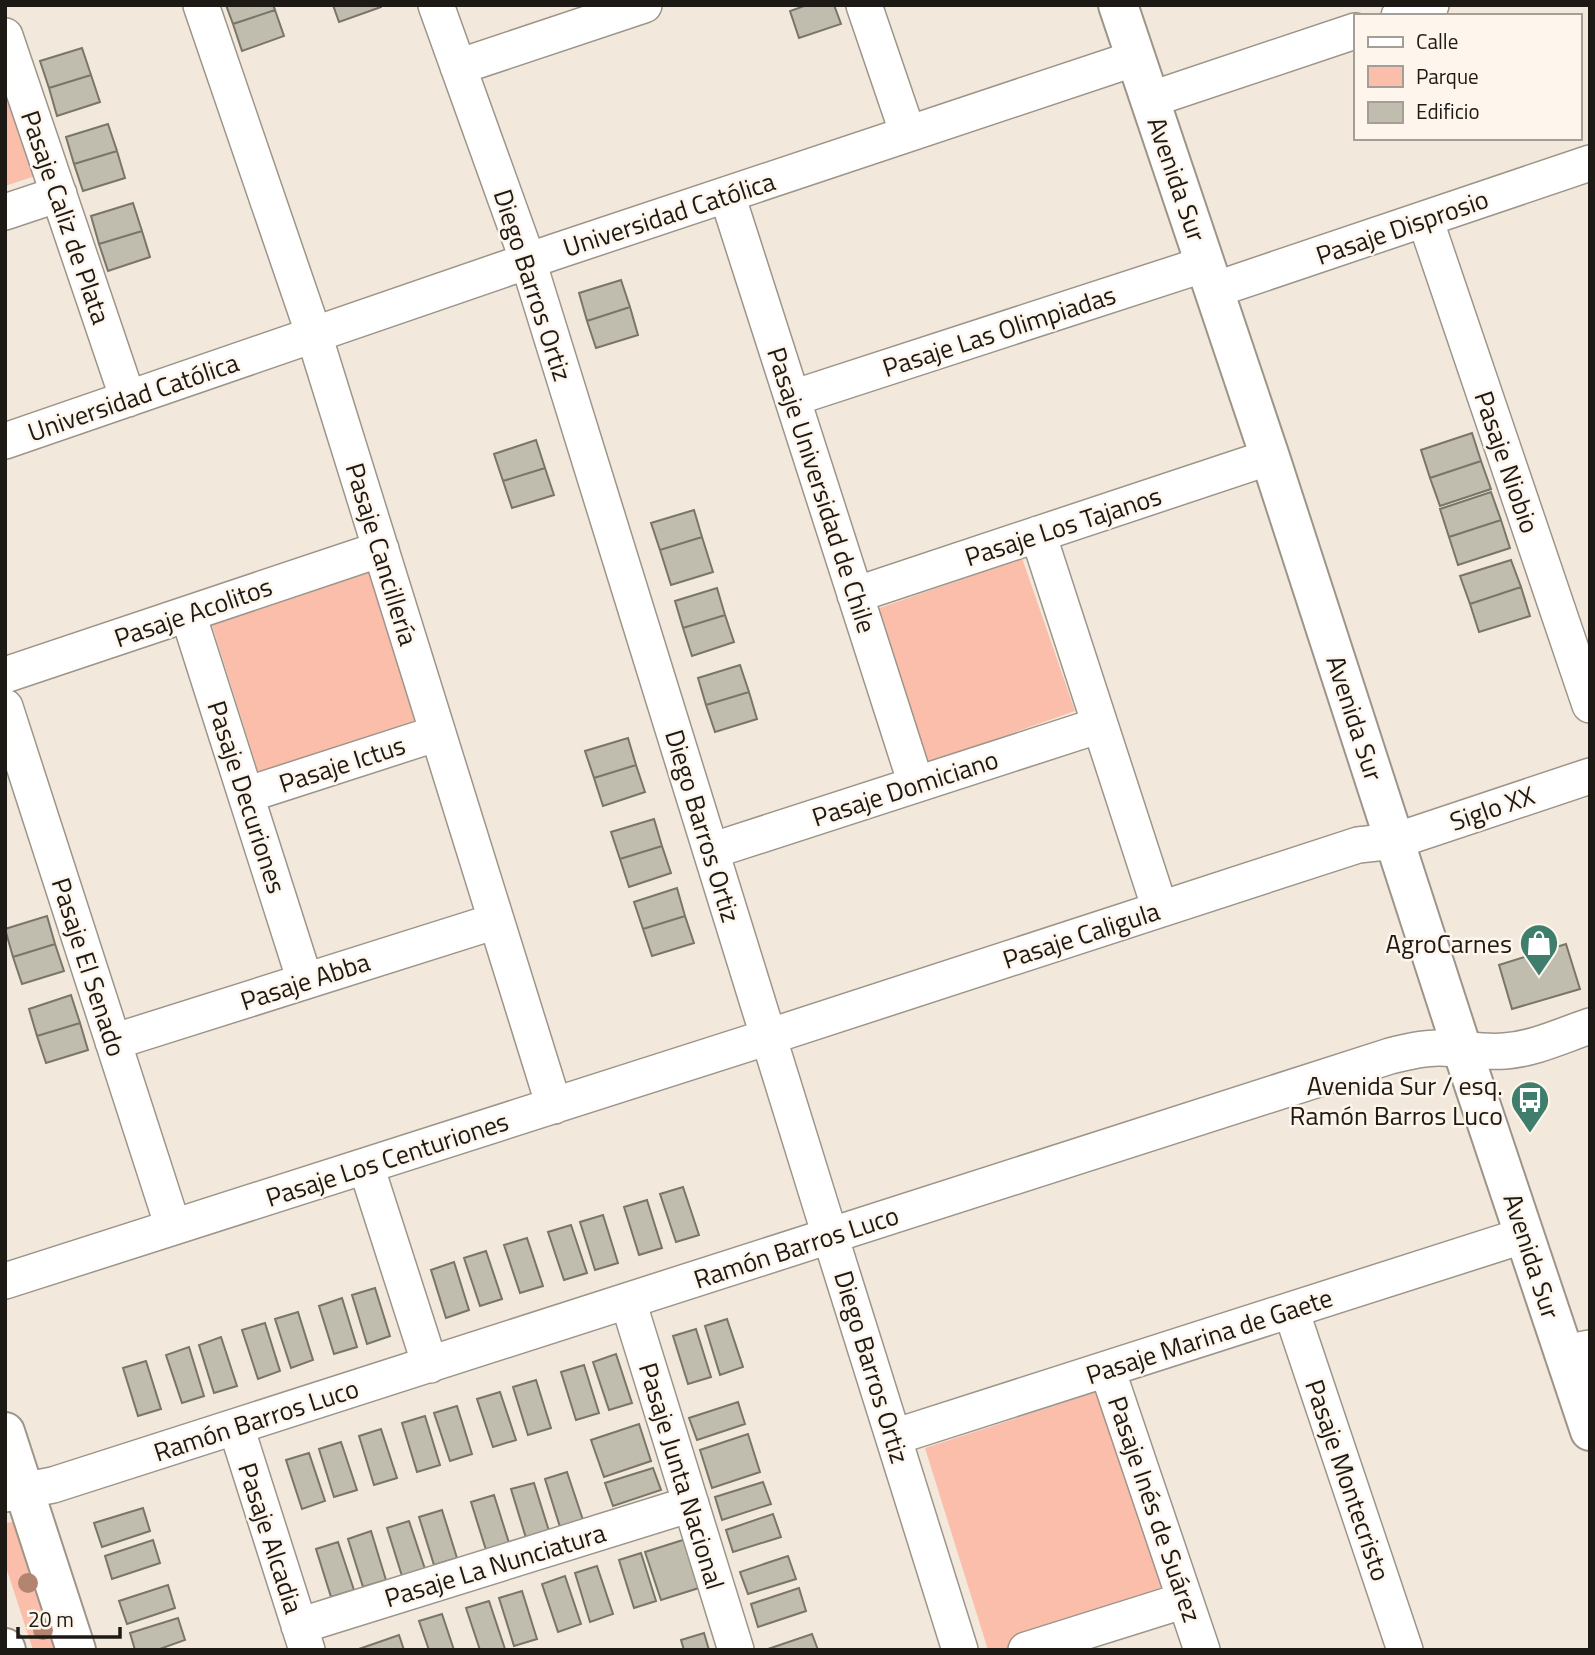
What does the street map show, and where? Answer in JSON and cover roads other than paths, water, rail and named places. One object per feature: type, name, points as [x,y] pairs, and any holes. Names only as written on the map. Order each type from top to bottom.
[{"type":"street","name":"Pasaje Cancillería","points":[[201,5],[314,335],[554,1106]]},
{"type":"street","name":"Diego Barros Ortiz","points":[[436,5],[528,261],[960,1650]]},
{"type":"street","points":[[458,67],[644,5]]},
{"type":"street","points":[[864,5],[908,134]]},
{"type":"street","name":"Avenida Sur","points":[[1118,5],[1270,457],[1525,1236],[1577,1351],[1590,1431]]},
{"type":"street","points":[[1405,14],[1431,5]]},
{"type":"street","points":[[1149,100],[1354,31]]},
{"type":"street","name":"Pasaje Caliz de Plata","points":[[5,36],[128,399]]},
{"type":"street","name":"Universidad Católica","points":[[5,441],[528,261],[1136,58]]},
{"type":"street","name":"Pasaje Disprosio","points":[[1210,277],[1425,219],[1590,163]]},
{"type":"street","points":[[5,212],[59,194]]},
{"type":"street","name":"Pasaje Universidad de Chile","points":[[727,195],[916,784]]},
{"type":"street","name":"Pasaje Niobio","points":[[1425,219],[1590,705]]},
{"type":"street","name":"Pasaje Las Olimpiadas","points":[[793,398],[1210,277]]},
{"type":"street","name":"Pasaje Los Tajanos","points":[[855,594],[1270,457]]},
{"type":"street","points":[[1038,534],[1160,909]]},
{"type":"street","name":"Pasaje Acolitos","points":[[5,675],[380,549]]},
{"type":"street","name":"Pasaje Decuriones","points":[[188,614],[305,981]]},
{"type":"street","name":"Pasaje El Senado","points":[[5,707],[173,1227]]},
{"type":"street","name":"Pasaje Domiciano","points":[[711,851],[1100,725]]},
{"type":"street","name":"Pasaje Ictus","points":[[246,794],[438,733]]},
{"type":"street","name":"Siglo XX","points":[[1395,841],[1590,776]]},
{"type":"street","name":"Pasaje Caligula","points":[[768,1037],[1358,845],[1395,841]]},
{"type":"street","name":"Pasaje Abba","points":[[113,1042],[496,921]]},
{"type":"street","name":"Ramón Barros Luco","points":[[15,1493],[53,1485],[236,1427],[1390,1056],[1413,1050],[1438,1048],[1486,1052],[1516,1049],[1590,1026]]},
{"type":"street","name":"Pasaje Los Centuriones","points":[[5,1281],[768,1037]]},
{"type":"street","points":[[366,1166],[430,1365]]},
{"type":"street","name":"Pasaje Marina de Gaete","points":[[894,1437],[1525,1236]]},
{"type":"street","name":"Pasaje Junta Nacional","points":[[628,1301],[736,1650]]},
{"type":"street","name":"Pasaje Montecristo","points":[[1291,1310],[1405,1650]]},
{"type":"street","name":"Pasaje Inés de Suárez","points":[[1107,1369],[1202,1650]]},
{"type":"street","name":"Pasaje Alcadia","points":[[236,1427],[303,1638]]},
{"type":"street","points":[[5,1432],[15,1493],[76,1650]]},
{"type":"street","name":"Pasaje La Nunciatura","points":[[303,1638],[691,1504]]},
{"type":"street","points":[[1026,1650],[1185,1600]]},
{"type":"place","name":"AgroCarnes","points":[[1539,977]]},
{"type":"place","name":"Avenida Sur / esq. Ramón Barros Luco","points":[[1530,1134]]}]
